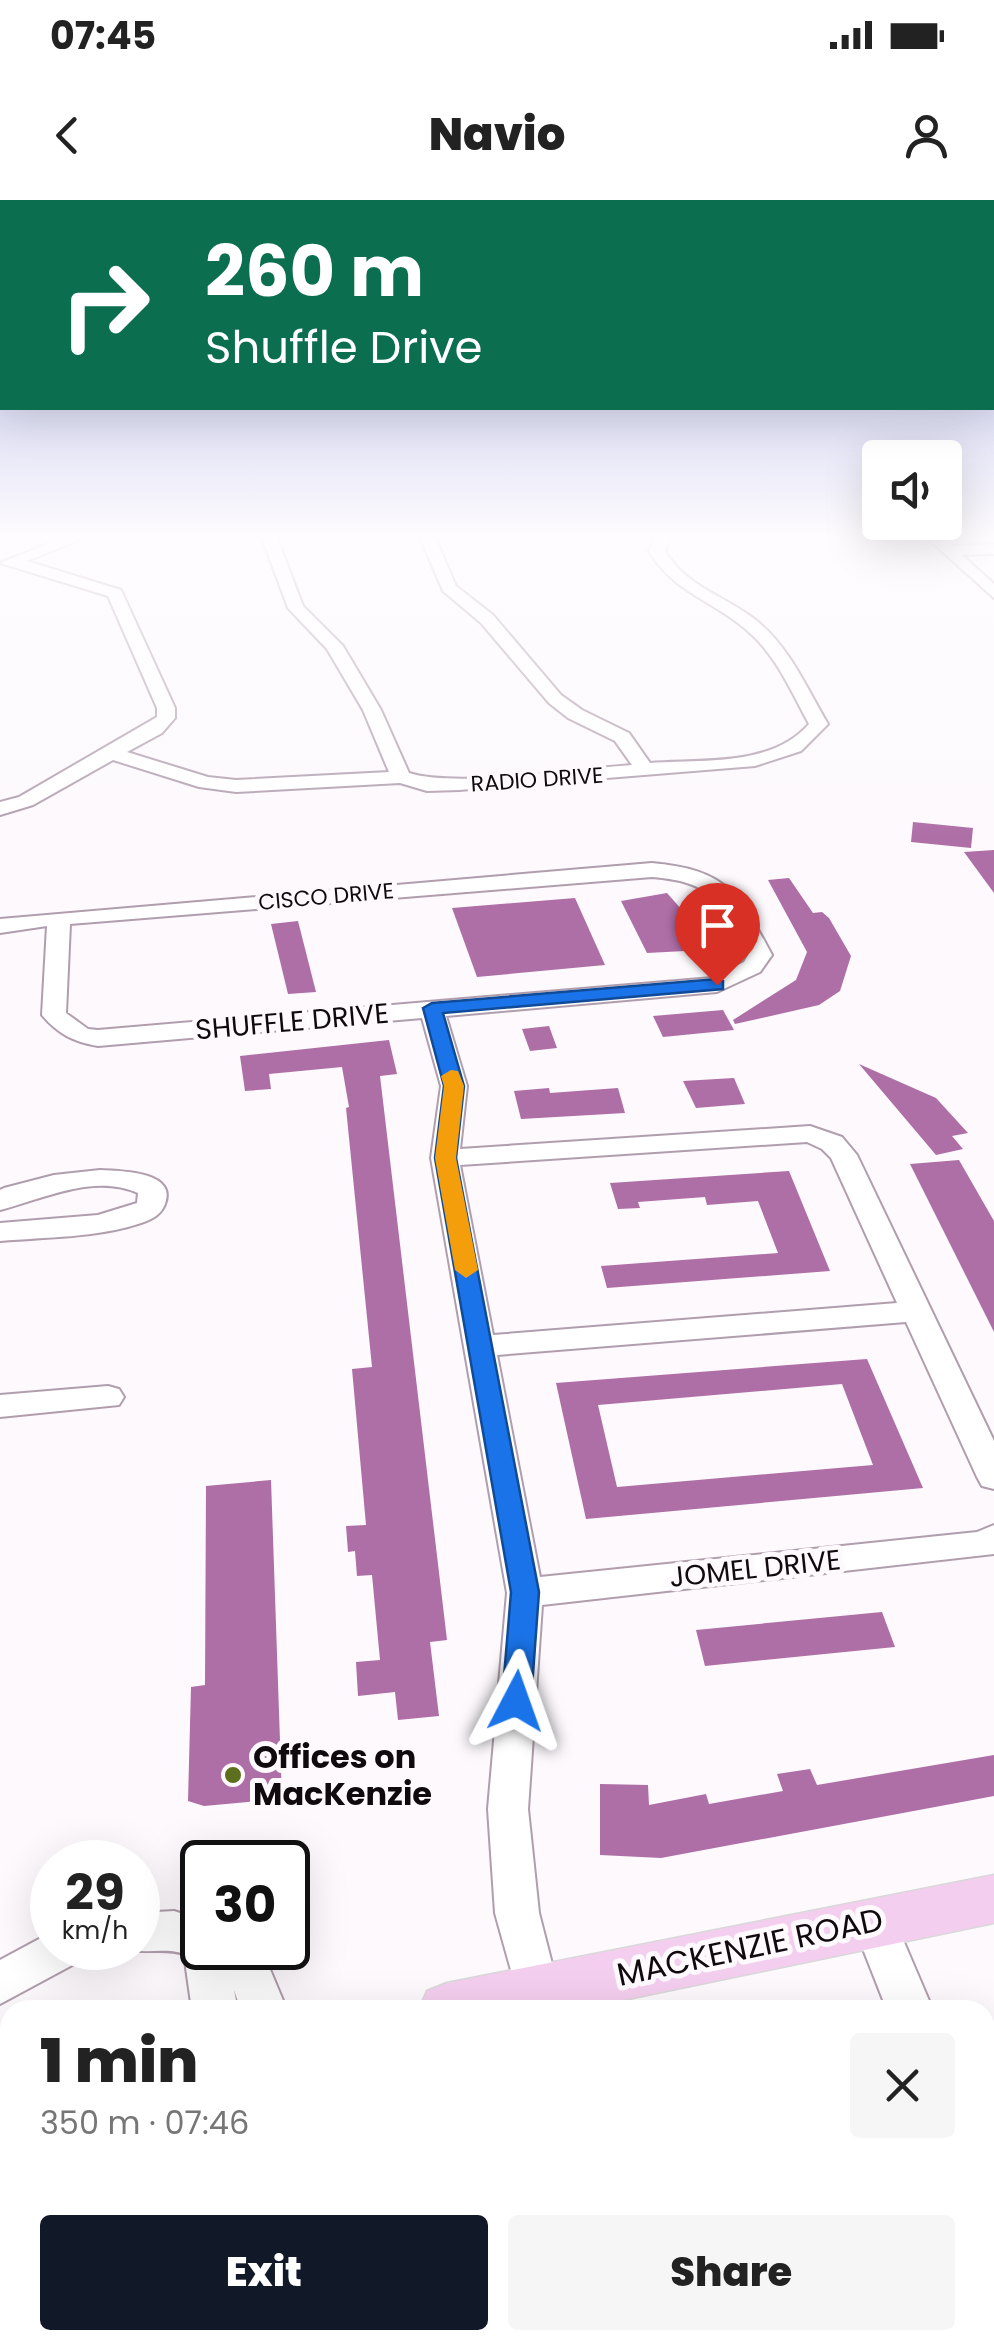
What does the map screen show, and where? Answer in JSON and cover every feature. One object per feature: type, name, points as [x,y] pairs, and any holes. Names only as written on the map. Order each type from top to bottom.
[{"type":"main road","name":"MACKENZIE ROAD","points":[[495,2000],[994,1900]]},
{"type":"street","points":[[0,809],[26,800],[111,754],[166,718],[166,708],[136,635]]},
{"type":"street","points":[[323,635],[334,646],[372,710],[401,777]]},
{"type":"street","points":[[501,635],[555,699],[575,714],[622,737],[645,770]]},
{"type":"street","name":"RADIO DRIVE","points":[[111,754],[206,783],[236,786],[401,777],[428,785],[458,784],[782,756],[806,743],[819,724],[762,635]]},
{"type":"street","name":"CISCO DRIVE","points":[[0,926],[652,870],[700,876],[724,890],[760,955],[752,967],[717,985]]},
{"type":"street","name":"SHUFFLE DRIVE","points":[[59,918],[54,1015],[80,1036],[98,1038],[717,985]]},
{"type":"street","points":[[432,1008],[454,1086],[445,1158],[525,1592],[508,1809],[517,1913],[537,1991]]},
{"type":"street","points":[[445,1158],[810,1134],[832,1143],[843,1156],[994,1477]]},
{"type":"street","points":[[0,1200],[44,1186],[130,1178],[152,1190],[153,1199],[149,1208],[127,1219],[0,1232]]},
{"type":"street","points":[[481,1346],[916,1311]]},
{"type":"street","points":[[0,1406],[108,1397]]},
{"type":"street","name":"JOMEL DRIVE","points":[[525,1592],[989,1541]]},
{"type":"street","points":[[874,1921],[906,2000]]},
{"type":"street","points":[[0,1984],[30,1967]]},
{"type":"street","points":[[208,1970],[213,2000]]},
{"type":"street","points":[[246,1970],[260,1990],[262,2000]]},
{"type":"building","points":[[913,822],[973,828],[971,848],[911,842]]},
{"type":"building","points":[[994,850],[994,893],[964,852]]},
{"type":"building","points":[[789,878],[813,913],[822,912],[829,918],[851,956],[840,991],[819,1005],[735,1024],[733,1020],[796,980],[807,952],[768,880]]},
{"type":"building","points":[[667,893],[690,919],[704,950],[647,953],[621,901]]},
{"type":"building","points":[[575,898],[605,965],[477,977],[452,908]]},
{"type":"building","points":[[298,921],[316,992],[288,994],[271,924]]},
{"type":"building","points":[[723,1010],[734,1030],[663,1037],[653,1016]]},
{"type":"building","points":[[549,1026],[557,1048],[530,1051],[522,1029]]},
{"type":"building","points":[[389,1040],[397,1074],[380,1076],[447,1640],[430,1642],[439,1716],[398,1720],[395,1692],[358,1696],[356,1662],[380,1660],[372,1575],[357,1576],[355,1551],[348,1552],[346,1526],[366,1525],[352,1369],[372,1367],[342,1067],[269,1074],[271,1089],[245,1091],[240,1056]]},
{"type":"building","points":[[859,1064],[936,1098],[968,1133],[952,1136],[963,1149],[936,1155]]},
{"type":"building","points":[[734,1078],[745,1104],[696,1108],[683,1081]]},
{"type":"building","points":[[549,1088],[550,1093],[618,1088],[625,1113],[521,1119],[514,1091]]},
{"type":"building","points":[[959,1160],[994,1221],[994,1332],[910,1164]]},
{"type":"building","points":[[789,1171],[830,1271],[607,1288],[601,1266],[778,1253],[758,1201],[707,1205],[705,1197],[638,1202],[640,1208],[618,1209],[610,1183]]},
{"type":"building","points":[[867,1359],[923,1488],[586,1519],[556,1383]],"holes":[[[842,1384],[873,1465],[617,1487],[598,1405]]]},
{"type":"building","points":[[271,1480],[282,1799],[204,1806],[188,1801],[191,1687],[205,1685],[206,1486]]},
{"type":"building","points":[[882,1612],[895,1647],[705,1666],[696,1630]]},
{"type":"building","points":[[994,1755],[994,1796],[661,1858],[600,1855],[600,1784],[648,1785],[649,1805],[706,1794],[709,1804],[783,1791],[777,1774],[810,1769],[817,1785]]},
{"type":"slow traffic","points":[[451,1076],[454,1086],[445,1158],[466,1270]]},
{"type":"place","name":"Offices on MacKenzie","points":[[233,1775]]},
{"type":"route","points":[[516,1701],[525,1592],[445,1158],[454,1086],[432,1008],[717,985]]}]
